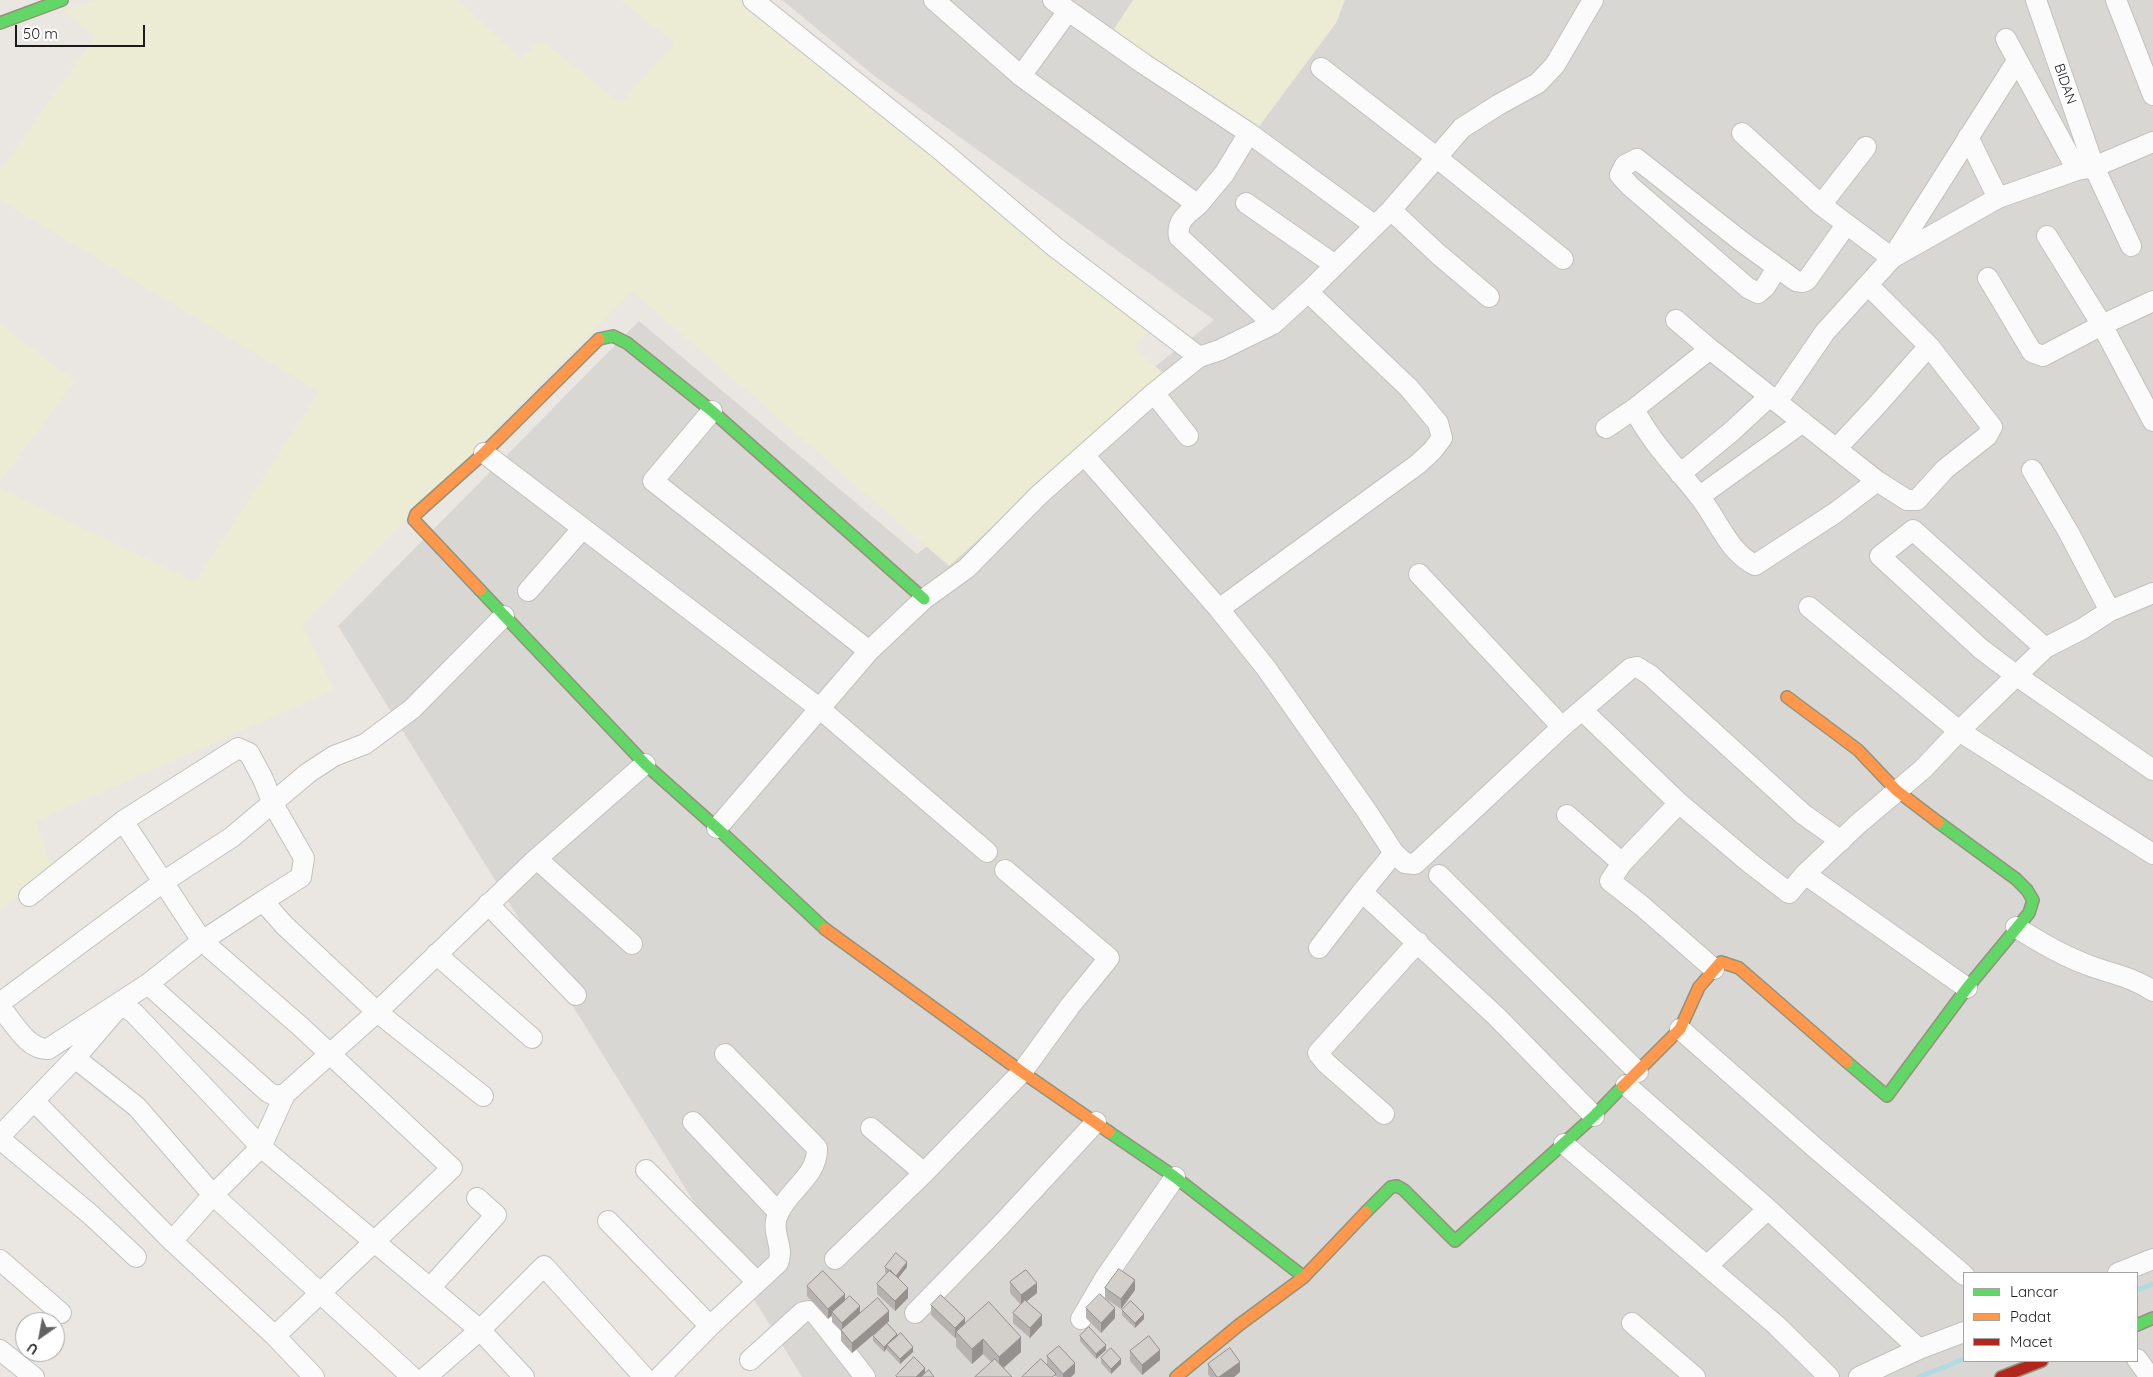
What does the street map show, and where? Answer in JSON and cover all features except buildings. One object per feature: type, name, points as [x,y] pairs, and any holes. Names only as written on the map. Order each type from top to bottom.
[{"type":"street","points":[[0,23],[62,0]]},
{"type":"street","points":[[752,0],[944,152],[1055,247],[1199,357]]},
{"type":"street","points":[[934,0],[1021,76],[1198,205]]},
{"type":"street","points":[[717,828],[818,708],[869,651],[924,599],[967,568],[1039,495],[1154,393],[1199,357],[1220,350],[1273,324],[1391,210],[1462,128],[1498,105],[1538,84],[1555,65],[1592,0]]},
{"type":"street","name":"BIDAN","points":[[2036,0],[2086,168]]},
{"type":"street","points":[[2116,0],[2153,95]]},
{"type":"street","points":[[1021,76],[1060,6],[1249,133],[1374,225]]},
{"type":"street","points":[[2006,39],[2017,61],[2086,168],[2131,246]]},
{"type":"street","points":[[1680,474],[1774,399],[1824,332],[1892,258],[2017,61]]},
{"type":"street","points":[[1321,68],[1563,259]]},
{"type":"street","points":[[1249,133],[1224,174],[1198,205],[1182,218],[1178,229],[1179,237],[1273,324]]},
{"type":"street","points":[[1742,133],[1821,205],[1892,258]]},
{"type":"street","points":[[1968,138],[1998,198]]},
{"type":"street","points":[[1892,258],[1998,198],[2086,168],[2153,142]]},
{"type":"street","points":[[1821,205],[1866,147]]},
{"type":"street","points":[[1777,268],[1762,291],[1758,293],[1748,288],[1630,186],[1620,175],[1625,164],[1637,159],[1796,281],[1803,282],[1807,280],[1846,225]]},
{"type":"street","points":[[1246,204],[1335,265]]},
{"type":"street","points":[[1391,210],[1438,254],[1489,297]]},
{"type":"street","points":[[2047,236],[2102,325],[2153,421]]},
{"type":"street","points":[[1988,278],[2032,352],[2037,356],[2043,356],[2153,301]]},
{"type":"street","points":[[1676,320],[1877,481],[1907,500],[1917,500],[1945,469],[1992,431],[1992,427],[1929,346],[1868,285]]},
{"type":"street","points":[[1219,609],[1418,464],[1442,438],[1438,423],[1409,388],[1308,292]]},
{"type":"street","points":[[924,599],[712,411],[627,343],[613,336],[599,339],[484,453],[416,514],[414,520],[645,764],[717,828],[828,932],[1022,1072],[1175,1177],[1304,1277]]},
{"type":"street","points":[[1837,448],[1929,346]]},
{"type":"street","points":[[1606,428],[1634,409],[1710,349]]},
{"type":"street","points":[[1154,393],[1188,436]]},
{"type":"street","points":[[1634,409],[1643,427],[1700,496],[1738,554],[1755,565],[1835,513],[1877,481]]},
{"type":"street","points":[[712,411],[653,481],[869,651]]},
{"type":"street","points":[[1700,496],[1802,422]]},
{"type":"street","points":[[484,453],[818,708],[986,852]]},
{"type":"street","points":[[1084,455],[1219,609],[1266,668],[1394,853],[1405,863],[1415,864],[1562,727],[1631,668],[1642,669],[1702,721],[1803,814],[1841,840]]},
{"type":"street","points":[[2032,470],[2069,533],[2110,611]]},
{"type":"street","points":[[528,591],[582,528]]},
{"type":"street","points":[[2045,648],[1913,530],[1880,556],[1966,636],[2017,676],[2153,770]]},
{"type":"street","points":[[1420,574],[1562,727]]},
{"type":"street","points":[[1582,710],[1679,803],[1750,864],[1789,894],[1806,874],[1841,840],[1896,790],[1923,769],[1959,731],[2045,648],[2082,629],[2110,611],[2150,600]]},
{"type":"street","points":[[1809,607],[1912,695],[1959,731],[2153,854]]},
{"type":"street","points":[[29,896],[123,821],[238,748],[249,753],[263,779],[273,804],[304,858],[304,869],[301,877],[202,941],[148,984],[48,1049],[40,1049],[32,1045],[0,1005],[163,882],[232,837],[273,804],[308,773],[334,756],[365,744],[412,709],[504,616]]},
{"type":"street","points":[[1176,1377],[1239,1325],[1304,1277],[1390,1187],[1397,1186],[1404,1190],[1455,1241],[1594,1116],[1680,1029],[1699,987],[1721,962],[1739,968],[1887,1096],[1968,988],[2029,913],[2033,900],[2027,890],[2016,879],[1896,790],[1858,750],[1787,697]]},
{"type":"street","points":[[172,1241],[213,1195],[261,1147],[285,1094],[314,1067],[331,1055],[537,859],[645,764]]},
{"type":"street","points":[[1679,803],[1622,863],[1610,881],[1642,906],[1714,969]]},
{"type":"street","points":[[1567,815],[1622,863]]},
{"type":"street","points":[[123,821],[202,941],[331,1055],[452,1168],[373,1240],[275,1336]]},
{"type":"street","points":[[1319,948],[1394,853]]},
{"type":"street","points":[[537,859],[632,944]]},
{"type":"street","points":[[835,1259],[924,1173],[1022,1072],[1070,1006],[1110,958],[1005,870]]},
{"type":"street","points":[[1806,874],[1968,988]]},
{"type":"street","points":[[1439,875],[1632,1078],[1768,1209],[1919,1348]]},
{"type":"street","points":[[1362,892],[1496,1016],[1594,1116]]},
{"type":"street","points":[[263,901],[284,925],[377,1012],[482,1096]]},
{"type":"street","points":[[488,904],[576,995]]},
{"type":"street","points":[[2016,927],[2035,939],[2087,965],[2129,978],[2153,991]]},
{"type":"street","points":[[1384,1114],[1326,1063],[1318,1053],[1418,942]]},
{"type":"street","points":[[436,954],[532,1038]]},
{"type":"street","points":[[148,984],[268,1092],[276,1096],[285,1094]]},
{"type":"street","points":[[136,1257],[91,1215],[0,1137],[75,1058],[118,1008],[126,1008],[141,1020],[261,1147],[480,1330],[524,1377]]},
{"type":"street","points":[[1680,1029],[1963,1274]]},
{"type":"street","points":[[660,1377],[756,1281],[778,1263],[781,1256],[775,1235],[775,1225],[778,1213],[815,1165],[817,1148],[725,1054]]},
{"type":"street","points":[[75,1058],[137,1107],[213,1195],[412,1377]]},
{"type":"street","points":[[34,1101],[172,1241],[275,1336],[314,1377]]},
{"type":"street","points":[[693,1122],[778,1213]]},
{"type":"street","points":[[915,1313],[999,1227],[1096,1122]]},
{"type":"street","points":[[872,1128],[924,1173]]},
{"type":"street","points":[[1564,1144],[1776,1325],[1829,1377]]},
{"type":"street","points":[[646,1170],[756,1281]]},
{"type":"street","points":[[1081,1320],[1105,1278],[1175,1177]]},
{"type":"street","points":[[430,1288],[496,1215],[477,1198]]},
{"type":"street","points":[[1707,1266],[1768,1209]]},
{"type":"street","points":[[608,1221],[710,1326]]},
{"type":"street","points":[[2120,1272],[2153,1259]]},
{"type":"street","points":[[0,1260],[60,1312]]},
{"type":"street","points":[[426,1377],[480,1330],[544,1266],[644,1377]]},
{"type":"street","points":[[750,1360],[804,1312],[809,1311],[815,1313],[865,1377]]},
{"type":"street","points":[[1632,1323],[1695,1377]]},
{"type":"street","points":[[1859,1377],[1919,1348],[1963,1332]]},
{"type":"street","points":[[0,1350],[34,1377]]},
{"type":"street","points":[[2138,1360],[2150,1377]]},
{"type":"street","points":[[2001,1377],[2039,1362]]},
{"type":"shaded area","points":[[782,0],[2153,0],[2153,1377],[802,1377],[338,626],[639,321],[917,554],[1214,320],[872,74]]},
{"type":"green space","points":[[96,0],[459,0],[520,59],[541,40],[621,103],[675,43],[620,0],[741,0],[823,63],[1149,331],[1134,348],[1163,373],[949,566],[632,291],[302,625],[334,690],[36,821],[51,866],[0,912],[0,488],[195,582],[319,392],[0,200],[0,171],[95,36],[63,11]]},
{"type":"green space","points":[[1133,0],[1345,0],[1336,23],[1255,132],[1110,35]]},
{"type":"green space","points":[[0,324],[75,381],[0,482]]},
{"type":"waterway","points":[[2138,1290],[2153,1284]]},
{"type":"waterway","points":[[1919,1377],[1963,1359]]},
{"type":"traffic: fast","points":[[0,23],[62,0]]},
{"type":"traffic: fast","points":[[599,339],[613,336],[627,343],[712,411],[924,599]]},
{"type":"traffic: fast","points":[[480,590],[645,764],[825,929]]},
{"type":"traffic: fast","points":[[1847,1062],[1887,1096],[1967,988],[2029,913],[2033,900],[2027,890],[2016,879],[1938,822]]},
{"type":"traffic: fast","points":[[1366,1212],[1391,1187],[1397,1186],[1404,1190],[1455,1241],[1594,1116],[1623,1086]]},
{"type":"traffic: fast","points":[[1109,1132],[1175,1177],[1304,1277]]},
{"type":"traffic: fast","points":[[2138,1325],[2153,1318]]},
{"type":"traffic: slow","points":[[480,590],[414,520],[416,514],[484,453],[599,339]]},
{"type":"traffic: slow","points":[[1787,697],[1858,750],[1896,790],[1938,822]]},
{"type":"traffic: slow","points":[[825,929],[1022,1072],[1109,1132]]},
{"type":"traffic: slow","points":[[1623,1086],[1680,1029],[1699,987],[1721,962],[1739,968],[1847,1062]]},
{"type":"traffic: slow","points":[[1176,1377],[1239,1325],[1304,1277],[1366,1212]]},
{"type":"traffic: jam","points":[[2001,1377],[2039,1362]]}]
